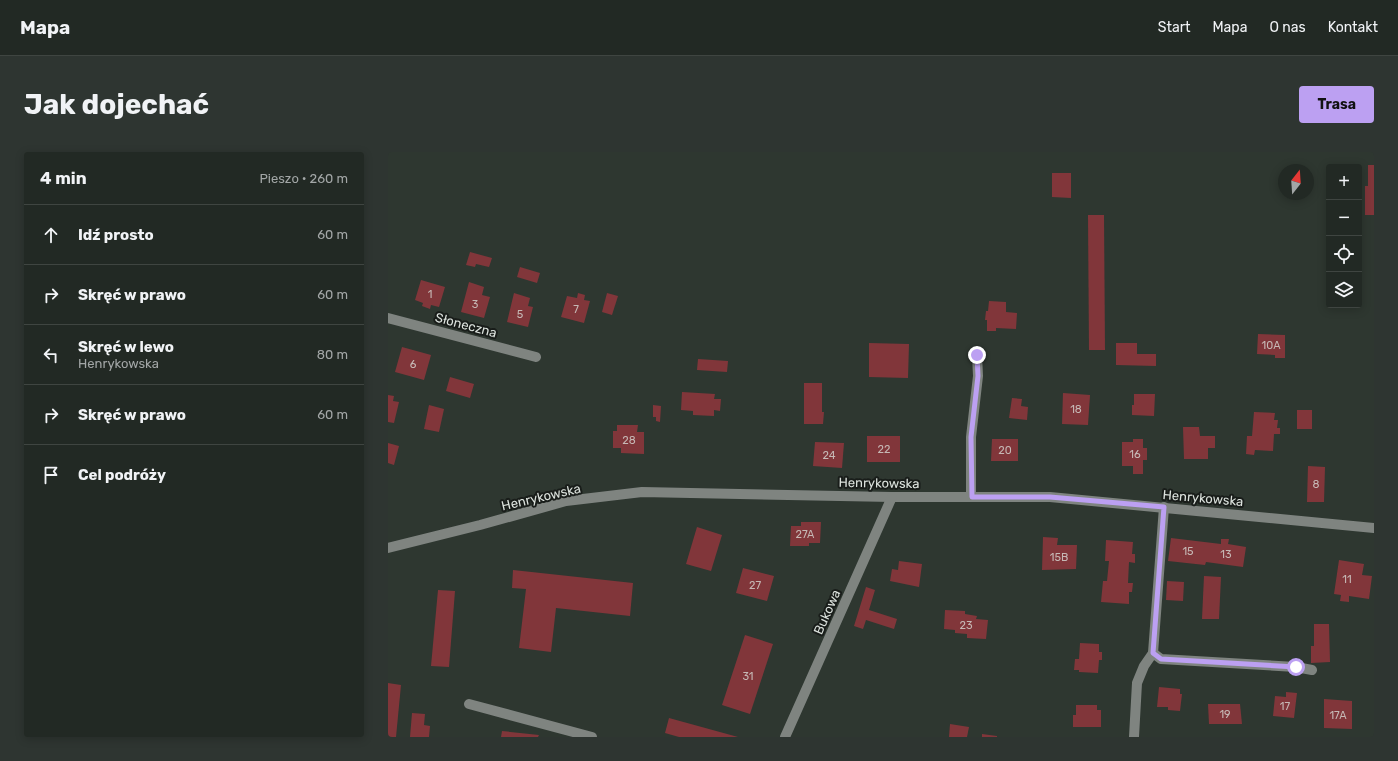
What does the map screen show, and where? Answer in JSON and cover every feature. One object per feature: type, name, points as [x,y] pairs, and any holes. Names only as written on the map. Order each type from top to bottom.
[{"type":"street","name":"Słoneczna","points":[[388,320],[536,357]]},
{"type":"street","points":[[972,497],[971,437],[978,376],[977,355]]},
{"type":"street","name":"Henrykowska","points":[[388,548],[480,525],[566,501],[642,492],[892,497],[1050,497],[1374,528]]},
{"type":"street","name":"Bukowa","points":[[785,737],[892,497]]},
{"type":"street","points":[[1134,737],[1137,683],[1144,666],[1153,653],[1164,507]]},
{"type":"street","points":[[1153,653],[1161,659],[1296,667],[1312,670]]},
{"type":"street","points":[[469,704],[592,737]]},
{"type":"building","points":[[1368,165],[1374,165],[1374,215],[1365,215],[1365,186],[1368,186]]},
{"type":"building","points":[[1052,173],[1071,173],[1071,198],[1052,197]]},
{"type":"building","points":[[1088,215],[1104,215],[1105,350],[1089,350]]},
{"type":"building","points":[[470,252],[492,258],[489,267],[476,264],[475,267],[466,265]]},
{"type":"building","points":[[520,267],[540,273],[537,283],[517,277]]},
{"type":"building","points":[[421,280],[445,287],[439,307],[431,305],[430,309],[422,306],[423,303],[415,300]]},
{"type":"building","points":[[469,282],[484,287],[482,295],[490,297],[484,318],[461,312]]},
{"type":"building","points":[[514,293],[530,298],[528,306],[533,307],[528,327],[507,322]]},
{"type":"building","points":[[578,293],[585,295],[584,300],[590,301],[584,323],[561,317],[567,296],[577,298]]},
{"type":"building","points":[[607,293],[618,296],[612,315],[602,312]]},
{"type":"building","points":[[989,301],[1006,302],[1006,312],[1017,313],[1016,329],[996,328],[996,331],[987,331],[987,320],[985,320]]},
{"type":"building","points":[[1258,334],[1285,335],[1285,358],[1275,358],[1275,355],[1257,354]]},
{"type":"building","points":[[869,343],[909,344],[908,378],[869,377]]},
{"type":"building","points":[[1116,343],[1137,343],[1137,354],[1156,354],[1156,366],[1116,365]]},
{"type":"building","points":[[402,347],[431,355],[424,380],[395,372]]},
{"type":"building","points":[[698,359],[728,361],[727,372],[697,370]]},
{"type":"building","points":[[450,377],[474,384],[470,398],[446,391]]},
{"type":"building","points":[[804,383],[822,383],[822,412],[824,412],[823,424],[804,424]]},
{"type":"building","points":[[682,392],[715,394],[714,399],[721,399],[720,411],[714,410],[714,416],[693,415],[693,411],[681,410]]},
{"type":"building","points":[[1063,393],[1090,395],[1088,425],[1062,424]]},
{"type":"building","points":[[1134,394],[1155,394],[1154,416],[1132,415]]},
{"type":"building","points":[[388,395],[394,396],[393,401],[399,402],[394,423],[388,422]]},
{"type":"building","points":[[1012,398],[1022,399],[1021,406],[1028,407],[1027,420],[1009,418]]},
{"type":"building","points":[[429,405],[444,409],[439,432],[424,429]]},
{"type":"building","points":[[653,405],[661,406],[660,422],[656,421],[656,417],[653,417]]},
{"type":"building","points":[[1297,410],[1312,410],[1312,429],[1297,429]]},
{"type":"building","points":[[1254,412],[1275,413],[1274,420],[1278,420],[1277,428],[1280,428],[1280,434],[1274,434],[1273,451],[1255,450],[1254,455],[1246,454],[1247,436],[1252,436]]},
{"type":"building","points":[[617,425],[638,425],[637,432],[644,432],[644,454],[621,453],[621,448],[613,448],[613,431],[617,431]]},
{"type":"building","points":[[1183,427],[1199,427],[1200,436],[1215,436],[1215,448],[1208,448],[1208,459],[1184,459]]},
{"type":"building","points":[[867,436],[900,436],[900,462],[867,462]]},
{"type":"building","points":[[992,439],[1018,439],[1018,461],[991,461]]},
{"type":"building","points":[[1133,439],[1143,439],[1143,448],[1147,448],[1147,460],[1143,460],[1143,474],[1133,474],[1133,466],[1122,466],[1122,442],[1133,442]]},
{"type":"building","points":[[815,442],[844,443],[842,468],[813,466]]},
{"type":"building","points":[[388,443],[399,446],[394,465],[388,463]]},
{"type":"building","points":[[1308,466],[1325,467],[1324,502],[1307,502]]},
{"type":"building","points":[[801,522],[821,522],[820,543],[809,543],[809,546],[790,546],[791,526],[801,526]]},
{"type":"building","points":[[697,527],[722,535],[711,571],[686,564]]},
{"type":"building","points":[[1043,537],[1058,538],[1057,545],[1077,545],[1076,569],[1042,570]]},
{"type":"building","points":[[1171,538],[1221,544],[1221,539],[1229,539],[1228,544],[1246,547],[1243,567],[1206,562],[1205,565],[1168,561]]},
{"type":"building","points":[[1106,540],[1133,542],[1132,554],[1135,554],[1135,563],[1129,562],[1128,583],[1133,583],[1132,592],[1129,592],[1129,604],[1101,602],[1103,581],[1107,581],[1109,561],[1105,561]]},
{"type":"building","points":[[1339,560],[1364,564],[1362,575],[1372,576],[1369,599],[1349,596],[1349,602],[1340,601],[1341,595],[1334,594]]},
{"type":"building","points":[[899,561],[922,564],[919,587],[890,581],[892,569],[898,570]]},
{"type":"building","points":[[743,568],[774,576],[767,601],[736,593]]},
{"type":"building","points":[[513,570],[633,583],[630,616],[556,608],[551,652],[519,648],[526,589],[512,588]]},
{"type":"building","points":[[1204,576],[1221,577],[1219,619],[1202,619]]},
{"type":"building","points":[[1167,581],[1184,582],[1183,601],[1166,600]]},
{"type":"building","points":[[866,587],[875,590],[869,610],[897,619],[894,629],[866,620],[863,629],[854,626]]},
{"type":"building","points":[[438,590],[455,591],[449,667],[431,666]]},
{"type":"building","points":[[945,610],[965,611],[965,614],[977,616],[976,619],[988,620],[986,639],[967,638],[967,634],[955,633],[955,630],[944,629]]},
{"type":"building","points":[[1314,624],[1329,624],[1330,662],[1311,663],[1311,646],[1314,646]]},
{"type":"building","points":[[745,635],[773,644],[750,714],[722,705]]},
{"type":"building","points":[[1080,643],[1099,644],[1099,652],[1102,652],[1102,660],[1099,660],[1098,673],[1079,672],[1079,670],[1074,670],[1075,659],[1079,659]]},
{"type":"building","points":[[388,683],[401,685],[396,737],[388,737]]},
{"type":"building","points":[[1159,687],[1180,689],[1180,694],[1182,694],[1180,711],[1168,710],[1168,707],[1157,707]]},
{"type":"building","points":[[1286,692],[1297,693],[1294,718],[1273,716],[1275,696],[1286,697]]},
{"type":"building","points":[[1324,699],[1352,701],[1352,729],[1324,728]]},
{"type":"building","points":[[1208,704],[1240,704],[1242,724],[1209,724]]},
{"type":"building","points":[[1076,705],[1097,705],[1097,710],[1101,710],[1101,727],[1073,727],[1073,715],[1076,715]]},
{"type":"building","points":[[412,713],[425,714],[424,725],[430,726],[429,737],[410,737]]},
{"type":"building","points":[[669,718],[738,737],[679,737],[665,733]]},
{"type":"building","points":[[950,724],[969,727],[967,737],[949,737]]},
{"type":"building","points":[[502,731],[539,735],[538,737],[501,737]]},
{"type":"building","points":[[982,734],[997,736],[997,737],[982,737]]},
{"type":"route","points":[[977,355],[978,376],[971,437],[972,497],[1050,497],[1164,507],[1153,653],[1161,659],[1296,667]]}]
